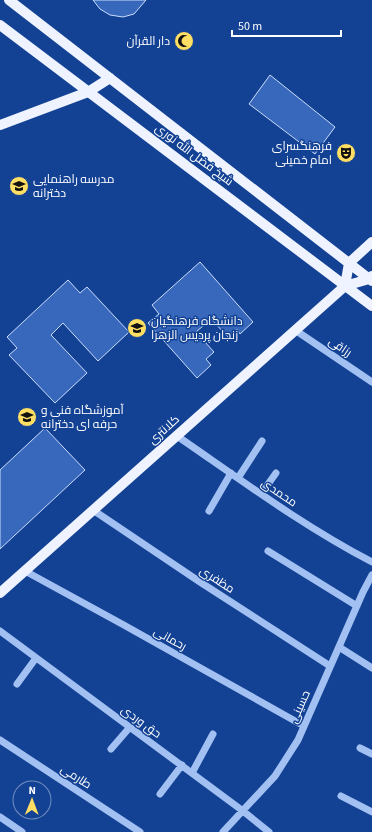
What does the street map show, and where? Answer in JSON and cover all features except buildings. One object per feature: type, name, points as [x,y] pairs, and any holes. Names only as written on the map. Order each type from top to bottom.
[{"type":"main road","name":"شیخ فضل الله نوری","points":[[15,2],[110,78],[349,263],[371,278]]},
{"type":"main road","name":"شیخ فضل الله نوری","points":[[0,25],[372,306]]},
{"type":"main road","points":[[0,125],[88,92],[110,78]]},
{"type":"main road","points":[[371,278],[344,286],[349,263],[372,242]]},
{"type":"main road","name":"کلانتری","points":[[0,593],[344,286]]},
{"type":"street","name":"رزاقی","points":[[295,330],[372,382]]},
{"type":"street","name":"محمدی","points":[[177,436],[336,544],[372,562]]},
{"type":"street","points":[[238,478],[262,441]]},
{"type":"street","points":[[209,511],[231,473]]},
{"type":"street","points":[[261,494],[276,474]]},
{"type":"street","name":"مظفری","points":[[93,510],[200,582],[330,666]]},
{"type":"street","points":[[268,551],[357,606]]},
{"type":"street","name":"رحمانی","points":[[25,572],[122,624],[304,726]]},
{"type":"street","name":"حسینی","points":[[223,832],[274,776],[298,740],[372,575]]},
{"type":"street","name":"حق وردی","points":[[0,631],[182,765],[269,832]]},
{"type":"street","points":[[339,647],[372,668]]},
{"type":"street","points":[[17,684],[36,658]]},
{"type":"street","points":[[111,749],[130,727]]},
{"type":"street","points":[[192,773],[213,734]]},
{"type":"street","name":"طارمی","points":[[0,740],[140,832]]},
{"type":"street","points":[[360,748],[372,754]]},
{"type":"street","points":[[160,794],[182,765]]},
{"type":"street","points":[[342,796],[372,812]]},
{"type":"street","points":[[0,817],[22,832]]},
{"type":"place","name":"دار القرآن","points":[[184,41]]},
{"type":"place","name":"فرهنگسرای امام خمینی","points":[[346,153]]},
{"type":"place","name":"مدرسه راهنمایی دخترانه","points":[[19,186]]},
{"type":"place","name":"دانشگاه فرهنگیان زنجان پردیس الزهرا","points":[[137,328]]},
{"type":"place","name":"آموزشگاه فنی و حرفه ای دخترانه","points":[[27,417]]}]
